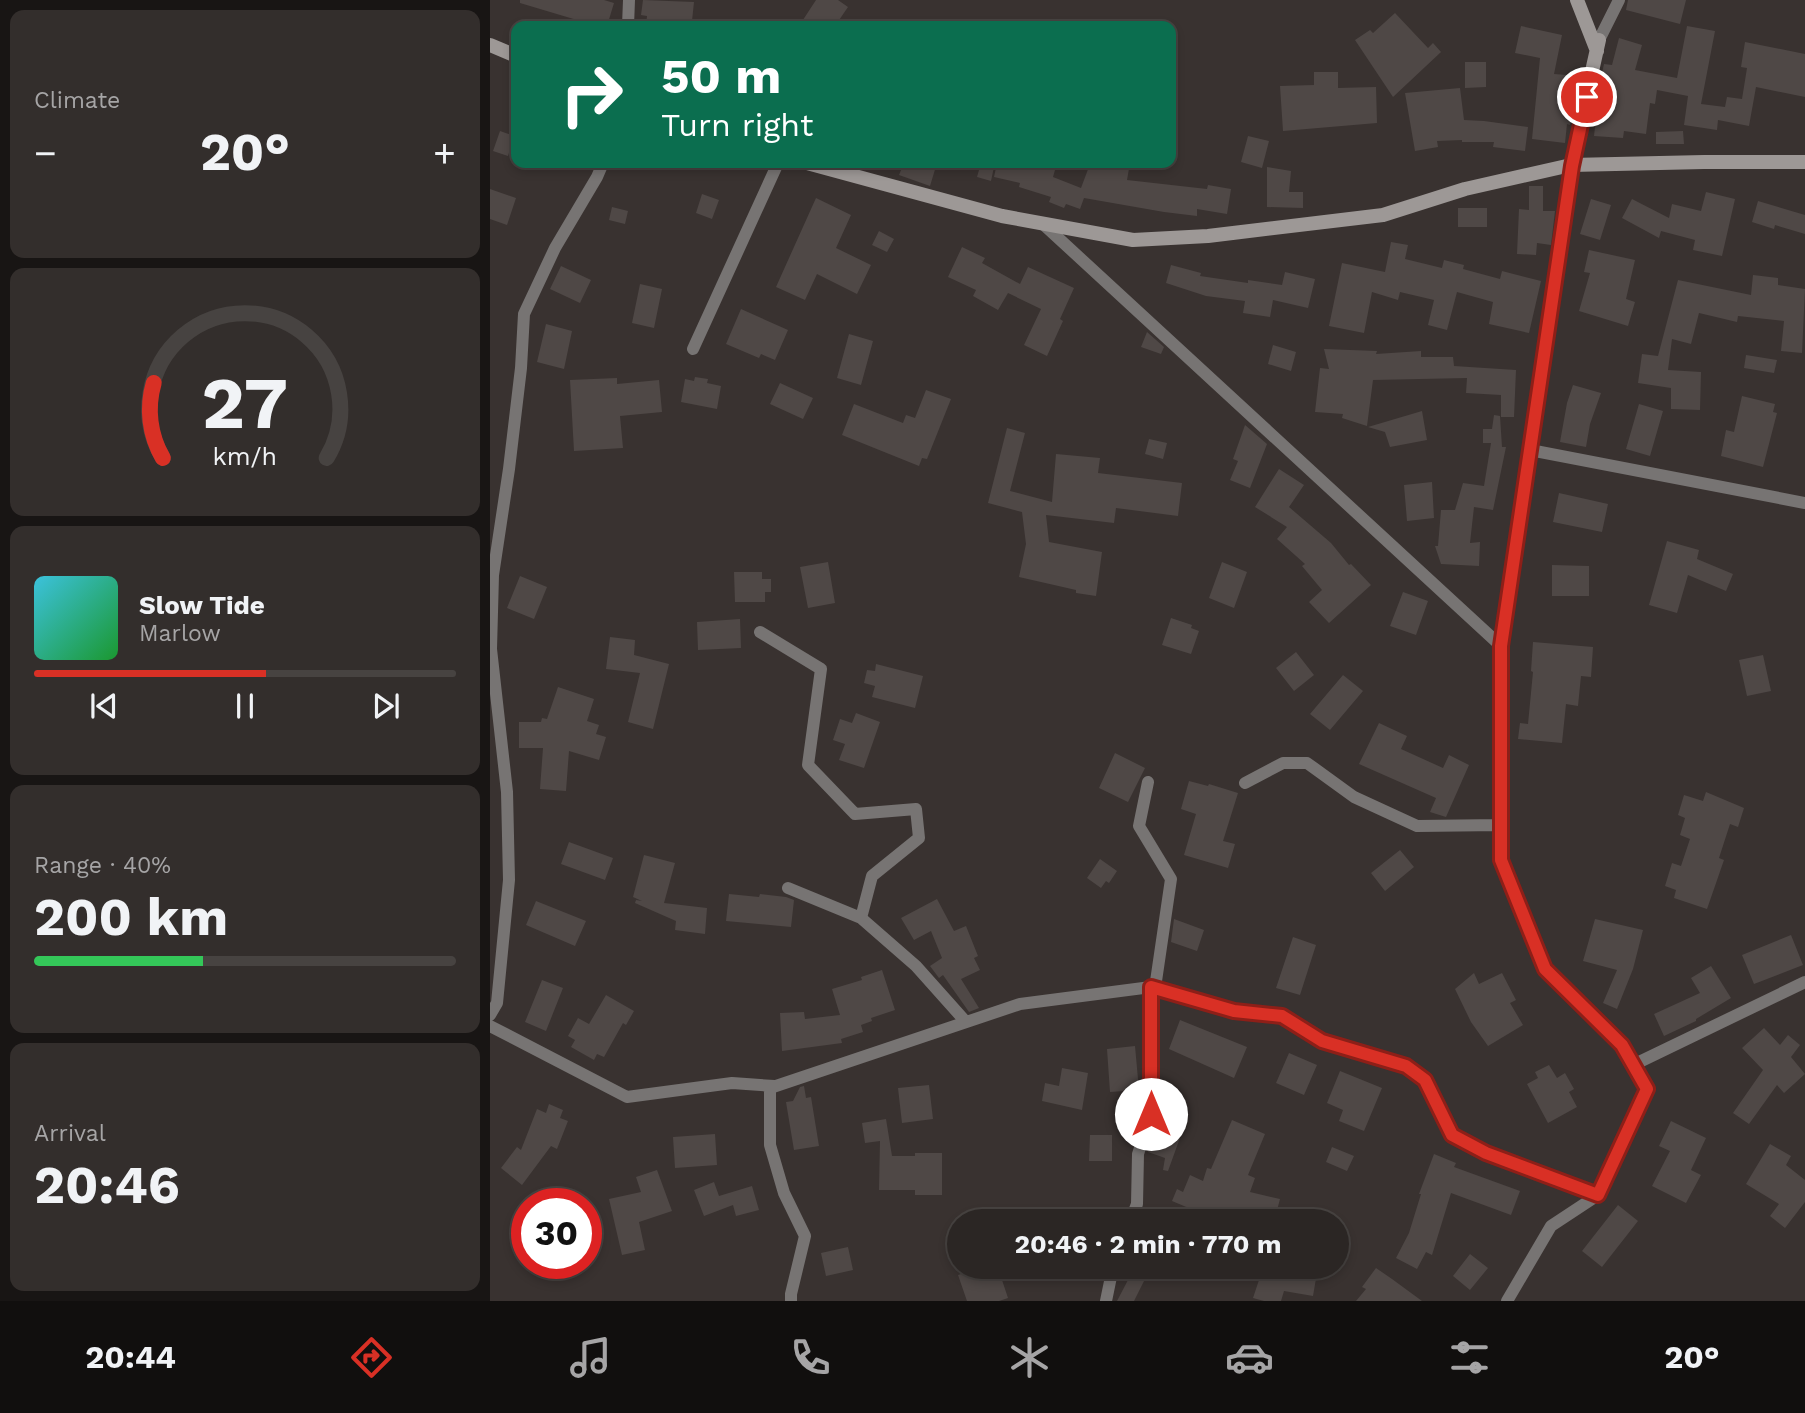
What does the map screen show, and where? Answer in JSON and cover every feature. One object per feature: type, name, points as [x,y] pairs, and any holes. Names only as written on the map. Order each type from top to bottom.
[{"type":"main road","points":[[1572,166],[1598,46],[1577,0]]},
{"type":"main road","points":[[490,45],[511,53]]},
{"type":"main road","points":[[825,168],[1002,216],[1133,240],[1208,236],[1383,215],[1465,189],[1572,166],[1805,162]]},
{"type":"street","points":[[628,21],[629,0]]},
{"type":"street","points":[[1598,46],[1619,0]]},
{"type":"street","points":[[1507,1301],[1551,1226],[1598,1195],[1647,1089],[1622,1045],[1545,969],[1501,860],[1501,646],[1572,166]]},
{"type":"street","points":[[490,1015],[497,1003],[509,880],[507,792],[491,649],[493,575],[514,431],[524,314],[555,248],[601,168]]},
{"type":"street","points":[[693,349],[776,168]]},
{"type":"street","points":[[1043,224],[1501,646]]},
{"type":"street","points":[[1530,450],[1805,503]]},
{"type":"street","points":[[760,632],[821,669],[808,765],[855,814],[916,809],[919,838],[872,876],[861,918]]},
{"type":"street","points":[[1245,783],[1283,763],[1307,763],[1353,797],[1417,826],[1501,825]]},
{"type":"street","points":[[1136,1209],[1138,1154],[1151,1114],[1153,988],[1171,879],[1139,825],[1148,782]]},
{"type":"street","points":[[788,888],[861,918],[916,966],[966,1022]]},
{"type":"street","points":[[1633,1065],[1805,982]]},
{"type":"street","points":[[791,1301],[806,1236],[784,1193],[770,1145],[770,1087],[1020,1004],[1153,988],[1234,1011],[1282,1016],[1322,1041],[1406,1066],[1425,1080],[1452,1135],[1486,1153],[1598,1195]]},
{"type":"street","points":[[490,1026],[627,1097],[732,1083],[774,1086]]},
{"type":"street","points":[[1106,1301],[1111,1279]]},
{"type":"building","points":[[520,0],[604,0],[614,3],[609,21],[580,21],[520,3]]},
{"type":"building","points":[[643,0],[694,2],[692,21],[646,21],[647,16],[641,15]]},
{"type":"building","points":[[816,0],[838,0],[848,7],[838,21],[802,21]]},
{"type":"building","points":[[1628,0],[1686,0],[1680,24],[1626,10]]},
{"type":"building","points":[[1395,13],[1428,48],[1433,43],[1441,52],[1393,97],[1355,40],[1370,30],[1373,33]]},
{"type":"building","points":[[1521,26],[1562,35],[1554,74],[1567,75],[1563,110],[1573,111],[1570,125],[1567,124],[1565,143],[1532,139],[1540,58],[1515,53]]},
{"type":"building","points":[[1687,26],[1715,31],[1701,104],[1725,107],[1727,97],[1742,99],[1747,68],[1741,67],[1745,42],[1805,54],[1805,97],[1756,87],[1749,126],[1718,120],[1717,130],[1684,125],[1688,96],[1657,90],[1655,104],[1650,103],[1646,134],[1624,131],[1623,138],[1594,136],[1595,127],[1590,126],[1604,64],[1612,65],[1619,38],[1642,45],[1635,70],[1677,78]]},
{"type":"building","points":[[1465,62],[1486,62],[1486,87],[1465,88]]},
{"type":"building","points":[[1314,72],[1338,72],[1338,88],[1376,87],[1377,123],[1283,131],[1280,86],[1314,85]]},
{"type":"building","points":[[1460,88],[1464,120],[1528,127],[1525,151],[1493,147],[1494,142],[1462,140],[1437,141],[1438,147],[1415,151],[1405,93]]},
{"type":"building","points":[[500,131],[511,135],[508,156],[493,151]]},
{"type":"building","points":[[1683,131],[1684,144],[1656,144],[1656,132]]},
{"type":"building","points":[[1248,136],[1269,141],[1262,168],[1241,162]]},
{"type":"building","points":[[1267,167],[1291,171],[1289,192],[1303,192],[1303,208],[1267,207]]},
{"type":"building","points":[[902,168],[935,168],[930,186],[899,175]]},
{"type":"building","points":[[980,168],[994,168],[991,181],[977,177]]},
{"type":"building","points":[[996,168],[1056,168],[1053,177],[1081,188],[1088,168],[1129,168],[1127,180],[1231,189],[1227,214],[1197,209],[1197,216],[1084,198],[1080,209],[1066,204],[1064,208],[1049,202],[1051,197],[1019,187],[1020,183],[994,177]]},
{"type":"building","points":[[1529,186],[1543,186],[1543,211],[1555,211],[1551,245],[1537,243],[1536,255],[1517,254],[1519,209],[1529,210]]},
{"type":"building","points":[[490,189],[516,198],[507,225],[490,219]]},
{"type":"building","points":[[1706,192],[1735,199],[1722,256],[1693,250],[1695,240],[1661,231],[1659,238],[1622,218],[1632,199],[1669,218],[1672,204],[1701,211]]},
{"type":"building","points":[[702,194],[719,200],[712,219],[696,213]]},
{"type":"building","points":[[816,198],[851,215],[836,248],[871,265],[857,294],[817,274],[805,300],[776,287]]},
{"type":"building","points":[[1591,199],[1611,205],[1600,240],[1580,234]]},
{"type":"building","points":[[1758,201],[1805,215],[1805,234],[1775,225],[1774,229],[1752,222]]},
{"type":"building","points":[[612,207],[628,211],[625,224],[609,220]]},
{"type":"building","points":[[1458,208],[1487,208],[1487,227],[1458,227]]},
{"type":"building","points":[[879,231],[894,239],[887,252],[872,245]]},
{"type":"building","points":[[1391,242],[1408,245],[1405,259],[1442,268],[1444,260],[1464,265],[1463,269],[1500,279],[1502,271],[1541,281],[1529,333],[1489,324],[1493,302],[1457,292],[1447,330],[1428,325],[1434,300],[1400,292],[1398,300],[1372,292],[1364,333],[1329,326],[1342,263],[1385,272]]},
{"type":"building","points":[[962,247],[985,258],[982,263],[1020,284],[1028,267],[1074,288],[1047,356],[1024,345],[1041,309],[1008,293],[998,310],[973,296],[976,290],[948,277]]},
{"type":"building","points":[[1589,250],[1635,260],[1626,299],[1635,302],[1628,326],[1579,311],[1590,273],[1584,272]]},
{"type":"building","points":[[1171,265],[1201,273],[1200,276],[1248,283],[1248,280],[1282,285],[1285,272],[1315,279],[1308,308],[1273,300],[1270,317],[1243,313],[1245,301],[1206,296],[1166,283]]},
{"type":"building","points":[[561,266],[591,280],[580,303],[550,289]]},
{"type":"building","points":[[1753,275],[1778,278],[1778,285],[1805,289],[1802,353],[1781,351],[1784,321],[1738,316],[1737,322],[1699,313],[1691,344],[1672,339],[1668,370],[1701,372],[1700,410],[1671,409],[1671,388],[1638,383],[1642,354],[1658,356],[1678,280],[1751,295]]},
{"type":"building","points":[[640,284],[662,289],[654,328],[632,323]]},
{"type":"building","points":[[741,309],[788,330],[775,360],[761,354],[759,358],[726,344]]},
{"type":"building","points":[[546,324],[572,331],[564,369],[537,362]]},
{"type":"building","points":[[1147,332],[1164,347],[1161,354],[1141,347]]},
{"type":"building","points":[[849,334],[873,341],[861,385],[837,378]]},
{"type":"building","points":[[1273,345],[1296,352],[1291,371],[1268,364]]},
{"type":"building","points":[[1324,349],[1377,351],[1376,354],[1421,351],[1421,357],[1453,357],[1454,366],[1516,370],[1514,417],[1501,417],[1501,395],[1466,393],[1467,378],[1373,380],[1367,426],[1342,418],[1343,414],[1315,412],[1320,368],[1329,369]]},
{"type":"building","points":[[1746,355],[1777,360],[1774,373],[1744,368]]},
{"type":"building","points":[[695,377],[708,379],[707,383],[721,386],[717,409],[681,402],[685,379],[694,381]]},
{"type":"building","points":[[617,378],[617,384],[659,380],[662,412],[620,416],[623,448],[574,451],[570,380]]},
{"type":"building","points":[[780,383],[813,398],[803,419],[770,404]]},
{"type":"building","points":[[1573,385],[1601,393],[1590,424],[1586,447],[1560,442]]},
{"type":"building","points":[[926,390],[951,399],[927,459],[922,458],[919,466],[842,435],[854,404],[903,423],[906,415],[915,418]]},
{"type":"building","points":[[1742,396],[1775,404],[1773,412],[1777,413],[1763,467],[1721,456],[1726,430],[1734,432]]},
{"type":"building","points":[[1639,404],[1663,411],[1650,456],[1626,449]]},
{"type":"building","points":[[1422,411],[1427,440],[1390,447],[1385,432],[1368,427]]},
{"type":"building","points":[[1494,415],[1500,416],[1502,447],[1506,447],[1493,510],[1474,507],[1470,543],[1480,542],[1479,566],[1441,564],[1435,546],[1438,546],[1441,510],[1455,510],[1463,483],[1484,486],[1491,443],[1483,443],[1483,429],[1492,429]]},
{"type":"building","points":[[1245,425],[1267,444],[1250,488],[1230,480],[1238,461],[1233,459]]},
{"type":"building","points":[[1007,428],[1025,433],[1010,491],[1052,502],[1056,454],[1100,458],[1098,473],[1182,483],[1178,516],[1116,508],[1114,523],[1046,515],[1049,542],[1102,552],[1096,596],[1019,577],[1026,544],[1022,512],[988,503]]},
{"type":"building","points":[[1149,439],[1167,443],[1163,459],[1145,454]]},
{"type":"building","points":[[1279,469],[1304,485],[1289,507],[1331,543],[1349,565],[1371,585],[1329,623],[1309,602],[1322,590],[1302,566],[1305,564],[1277,539],[1287,527],[1255,507]]},
{"type":"building","points":[[1432,482],[1434,518],[1407,521],[1404,485]]},
{"type":"building","points":[[1559,493],[1608,504],[1602,532],[1553,522]]},
{"type":"building","points":[[1667,541],[1699,550],[1697,559],[1733,574],[1726,591],[1688,575],[1677,613],[1649,605]]},
{"type":"building","points":[[828,562],[835,603],[808,608],[800,567]]},
{"type":"building","points":[[1222,562],[1247,572],[1234,608],[1209,598]]},
{"type":"building","points":[[1552,565],[1589,566],[1589,596],[1552,596]]},
{"type":"building","points":[[734,572],[762,572],[762,579],[771,579],[771,592],[765,592],[765,602],[735,602]]},
{"type":"building","points":[[520,576],[547,587],[534,619],[507,608]]},
{"type":"building","points":[[1403,592],[1428,601],[1416,635],[1390,626]]},
{"type":"building","points":[[1171,618],[1192,625],[1191,628],[1199,631],[1191,654],[1162,645]]},
{"type":"building","points":[[740,619],[741,648],[698,650],[697,622]]},
{"type":"building","points":[[610,637],[635,640],[634,655],[669,664],[653,729],[628,722],[640,673],[606,669]]},
{"type":"building","points":[[1533,642],[1593,647],[1591,677],[1581,676],[1578,706],[1566,704],[1562,743],[1518,739],[1520,723],[1528,724]]},
{"type":"building","points":[[1296,652],[1314,675],[1294,691],[1276,668]]},
{"type":"building","points":[[1763,655],[1771,691],[1747,696],[1739,660]]},
{"type":"building","points":[[876,664],[923,676],[915,708],[872,697],[875,686],[864,683],[867,670],[875,671]]},
{"type":"building","points":[[1343,675],[1363,691],[1330,730],[1310,714]]},
{"type":"building","points":[[558,687],[594,699],[587,721],[599,725],[596,734],[606,737],[599,760],[569,751],[566,791],[540,789],[543,748],[519,748],[519,722],[541,722],[542,718],[547,719]]},
{"type":"building","points":[[856,713],[880,722],[864,768],[839,760],[845,744],[833,740],[840,719],[852,723]]},
{"type":"building","points":[[1379,723],[1407,736],[1401,749],[1443,768],[1449,755],[1469,765],[1446,817],[1430,812],[1436,798],[1359,764]]},
{"type":"building","points":[[1115,753],[1145,768],[1128,802],[1099,788]]},
{"type":"building","points":[[1189,781],[1238,793],[1223,841],[1235,844],[1228,868],[1184,855],[1196,814],[1181,809]]},
{"type":"building","points":[[1706,792],[1744,808],[1738,827],[1730,824],[1719,858],[1724,860],[1707,909],[1674,898],[1676,890],[1665,886],[1672,863],[1681,866],[1690,839],[1680,835],[1685,818],[1678,815],[1684,795],[1703,801]]},
{"type":"building","points":[[569,842],[613,858],[605,880],[561,864]]},
{"type":"building","points":[[1400,850],[1414,867],[1385,891],[1371,873]]},
{"type":"building","points":[[644,855],[675,863],[664,903],[707,908],[705,934],[675,930],[676,921],[635,903],[636,900],[642,901],[633,897]]},
{"type":"building","points":[[1100,859],[1117,871],[1109,883],[1106,881],[1101,888],[1087,878]]},
{"type":"building","points":[[729,894],[759,897],[760,894],[794,900],[791,927],[726,921]]},
{"type":"building","points":[[937,899],[954,931],[966,926],[978,956],[974,958],[980,970],[961,979],[979,1008],[969,1012],[943,975],[939,978],[930,966],[942,958],[931,931],[914,940],[901,918]]},
{"type":"building","points":[[536,901],[586,921],[575,946],[526,925]]},
{"type":"building","points":[[1174,919],[1204,930],[1197,951],[1171,942]]},
{"type":"building","points":[[1595,919],[1643,930],[1633,969],[1617,1009],[1603,1003],[1617,970],[1583,961]]},
{"type":"building","points":[[1791,935],[1803,965],[1754,984],[1742,955]]},
{"type":"building","points":[[1293,937],[1316,945],[1300,995],[1276,988]]},
{"type":"building","points":[[1711,966],[1731,998],[1696,1021],[1664,1036],[1654,1014],[1700,993],[1691,978]]},
{"type":"building","points":[[882,970],[895,1010],[871,1018],[872,1021],[861,1025],[863,1032],[841,1039],[842,1043],[782,1051],[780,1013],[804,1012],[805,1019],[840,1015],[832,989],[862,980],[861,977]]},
{"type":"building","points":[[1474,973],[1479,984],[1502,973],[1516,1000],[1510,1003],[1523,1025],[1488,1046],[1471,1022],[1455,989]]},
{"type":"building","points":[[542,980],[563,988],[546,1031],[525,1022]]},
{"type":"building","points":[[606,995],[634,1011],[626,1025],[623,1023],[604,1057],[597,1054],[594,1060],[571,1047],[575,1040],[568,1036],[578,1018],[589,1024]]},
{"type":"building","points":[[1180,1020],[1247,1047],[1234,1078],[1169,1049]]},
{"type":"building","points":[[1764,1028],[1780,1045],[1788,1035],[1800,1045],[1791,1057],[1805,1074],[1784,1093],[1777,1085],[1749,1124],[1733,1113],[1763,1070],[1742,1048]]},
{"type":"building","points":[[1135,1046],[1139,1090],[1110,1092],[1107,1049]]},
{"type":"building","points":[[1289,1053],[1317,1065],[1304,1095],[1276,1083]]},
{"type":"building","points":[[1549,1065],[1557,1078],[1565,1073],[1574,1089],[1569,1092],[1577,1107],[1548,1123],[1527,1084],[1538,1078],[1535,1072]]},
{"type":"building","points":[[1062,1068],[1088,1073],[1082,1110],[1042,1101],[1045,1083],[1059,1086]]},
{"type":"building","points":[[1340,1071],[1382,1088],[1364,1131],[1339,1121],[1343,1110],[1327,1103]]},
{"type":"building","points":[[929,1085],[933,1119],[902,1123],[898,1088]]},
{"type":"building","points":[[804,1086],[806,1098],[811,1097],[819,1146],[794,1150],[786,1102],[793,1101],[800,1087]]},
{"type":"building","points":[[549,1104],[563,1110],[560,1118],[568,1121],[557,1149],[551,1146],[522,1185],[501,1168],[517,1147],[521,1150],[537,1109],[546,1113]]},
{"type":"building","points":[[886,1119],[892,1156],[942,1153],[942,1195],[915,1195],[915,1190],[879,1190],[880,1141],[865,1143],[862,1123]]},
{"type":"building","points":[[1232,1120],[1265,1134],[1248,1175],[1255,1178],[1250,1192],[1280,1199],[1277,1209],[1191,1209],[1172,1201],[1177,1189],[1183,1192],[1190,1175],[1203,1181],[1207,1168],[1211,1169]]},
{"type":"building","points":[[1671,1121],[1706,1138],[1691,1170],[1701,1175],[1686,1203],[1652,1186],[1670,1151],[1659,1146]]},
{"type":"building","points":[[1167,1131],[1181,1135],[1168,1171],[1163,1170],[1165,1158],[1148,1152],[1153,1136],[1167,1136]]},
{"type":"building","points":[[715,1134],[717,1165],[675,1168],[673,1137]]},
{"type":"building","points":[[1090,1135],[1112,1135],[1112,1161],[1089,1161]]},
{"type":"building","points":[[1770,1144],[1791,1156],[1786,1165],[1805,1180],[1805,1202],[1785,1228],[1770,1216],[1779,1204],[1746,1184]]},
{"type":"building","points":[[1332,1147],[1354,1156],[1347,1171],[1326,1162]]},
{"type":"building","points":[[1434,1154],[1456,1163],[1454,1167],[1520,1191],[1511,1215],[1451,1193],[1432,1255],[1426,1252],[1417,1269],[1396,1258],[1409,1233],[1419,1194]]},
{"type":"building","points":[[657,1170],[672,1211],[639,1222],[645,1250],[622,1255],[609,1199],[641,1192],[636,1177]]},
{"type":"building","points":[[714,1182],[719,1196],[752,1186],[759,1210],[736,1216],[733,1205],[704,1216],[694,1190]]},
{"type":"building","points":[[1618,1205],[1638,1221],[1602,1267],[1582,1251]]},
{"type":"building","points":[[848,1247],[853,1270],[826,1276],[821,1253]]},
{"type":"building","points":[[1470,1254],[1488,1268],[1470,1290],[1453,1276]]},
{"type":"building","points":[[1376,1268],[1422,1301],[1356,1301],[1366,1289],[1362,1287]]},
{"type":"building","points":[[959,1279],[1002,1279],[1008,1298],[999,1301],[967,1301]]},
{"type":"building","points":[[1126,1279],[1145,1279],[1134,1301],[1117,1301],[1128,1280]]},
{"type":"building","points":[[1241,1279],[1316,1279],[1313,1296],[1284,1291],[1281,1301],[1253,1298],[1259,1280]]},
{"type":"route","points":[[1151,1114],[1151,987],[1234,1011],[1282,1016],[1322,1041],[1406,1066],[1425,1080],[1452,1135],[1486,1153],[1598,1195],[1647,1089],[1622,1045],[1545,969],[1501,860],[1501,646],[1572,166],[1587,97]]}]
